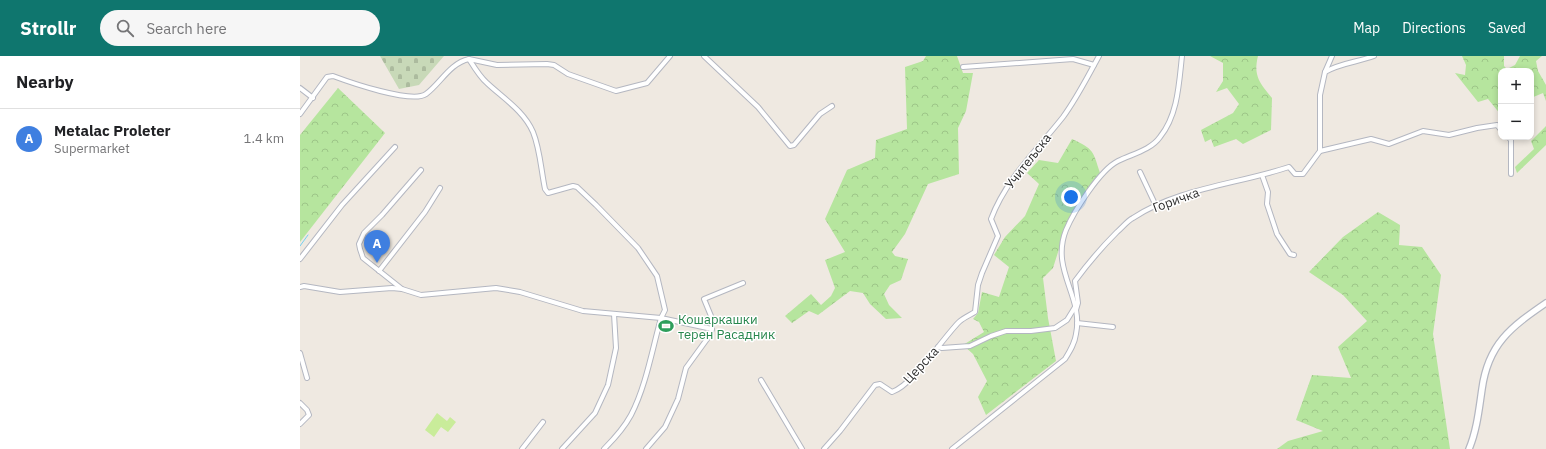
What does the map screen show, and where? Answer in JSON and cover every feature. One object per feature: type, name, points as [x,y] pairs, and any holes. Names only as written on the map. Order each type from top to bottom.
[{"type":"main road","points":[[1469,449],[1478,418],[1485,372],[1493,352],[1509,330],[1546,303]]},
{"type":"street","points":[[300,114],[327,78],[333,76],[372,89],[417,97],[425,95],[452,68],[464,60],[469,59],[497,66],[554,65],[568,74],[616,91],[648,83],[670,56]]},
{"type":"street","points":[[704,56],[758,107],[790,146],[794,145],[820,114],[832,106]]},
{"type":"street","name":"Учитељска","points":[[982,272],[998,236],[991,219],[1009,183],[1064,115],[1099,56]]},
{"type":"street","points":[[952,449],[1065,359],[1074,342],[1077,323],[1076,308],[1062,263],[1062,242],[1066,230],[1090,189],[1104,171],[1118,161],[1142,150],[1160,138],[1173,114],[1178,90],[1182,56]]},
{"type":"street","points":[[1332,56],[1325,72],[1320,95],[1320,152],[1371,139],[1389,144],[1423,131],[1449,134],[1477,128],[1497,125],[1498,126]]},
{"type":"street","points":[[1325,72],[1335,66],[1364,60],[1374,56]]},
{"type":"street","points":[[469,59],[486,82],[510,103],[532,131],[536,142],[545,189],[548,193],[575,186],[638,248],[657,276],[665,310],[661,318],[643,385],[631,415],[621,430],[604,449]]},
{"type":"street","points":[[963,67],[1073,59],[1094,65]]},
{"type":"street","points":[[300,88],[313,98]]},
{"type":"street","points":[[1511,140],[1511,174]]},
{"type":"street","points":[[300,259],[342,205],[395,147]]},
{"type":"street","name":"Горичка","points":[[1076,308],[1078,303],[1075,281],[1094,255],[1132,218],[1164,201],[1289,167],[1295,174],[1303,174],[1320,152]]},
{"type":"street","points":[[402,289],[363,258],[360,249],[361,238],[422,170]]},
{"type":"street","points":[[1140,172],[1156,206]]},
{"type":"street","points":[[1262,175],[1268,192],[1267,204],[1278,234],[1290,254],[1294,255]]},
{"type":"street","points":[[379,271],[425,212],[440,188]]},
{"type":"street","name":"Церска","points":[[824,449],[840,431],[875,385],[880,384],[892,392],[895,391],[909,380],[960,321],[975,312],[978,285],[982,272]]},
{"type":"street","points":[[646,449],[665,427],[678,399],[686,368],[710,335],[712,329],[711,316],[704,299],[743,283]]},
{"type":"street","points":[[300,287],[304,286],[340,292],[392,288],[402,289],[420,295],[496,288],[520,292],[583,311],[661,318],[712,329]]},
{"type":"street","points":[[938,347],[970,346],[991,336],[1010,331],[1031,331],[1055,328],[1067,320],[1076,308]]},
{"type":"street","points":[[562,449],[595,413],[608,385],[616,348],[614,314]]},
{"type":"street","points":[[1077,323],[1113,327]]},
{"type":"street","points":[[300,353],[307,378]]},
{"type":"street","points":[[761,380],[802,449]]},
{"type":"street","points":[[300,403],[307,410],[309,415],[300,424]]},
{"type":"street","points":[[522,449],[543,422]]},
{"type":"green space","points":[[380,56],[444,56],[419,85],[399,89]]},
{"type":"green space","points":[[926,56],[957,56],[963,73],[973,73],[966,111],[958,128],[959,174],[928,184],[905,234],[892,252],[895,256],[908,259],[901,280],[890,285],[884,294],[889,305],[902,318],[886,319],[870,304],[863,293],[850,291],[818,315],[809,311],[792,323],[785,316],[811,294],[821,305],[831,296],[835,288],[825,260],[845,252],[825,219],[847,170],[875,158],[876,140],[907,129],[905,67],[923,61]]},
{"type":"green space","points":[[1210,56],[1258,56],[1256,69],[1257,74],[1264,88],[1272,98],[1271,130],[1243,144],[1236,139],[1214,147],[1211,139],[1205,142],[1201,130],[1233,113],[1239,104],[1227,88],[1216,92],[1223,81],[1223,63]]},
{"type":"green space","points":[[1462,56],[1504,56],[1504,66],[1506,68],[1498,68],[1498,111],[1488,99],[1478,102],[1455,73],[1465,75],[1466,65]]},
{"type":"green space","points":[[1520,56],[1542,56],[1536,61],[1538,71],[1546,85],[1546,101],[1543,93],[1534,97],[1534,68],[1509,68],[1515,65]]},
{"type":"green space","points":[[338,88],[385,133],[300,242],[300,135]]},
{"type":"green space","points":[[1546,126],[1546,145],[1517,173],[1515,167],[1534,149],[1531,141],[1534,140],[1534,138]]},
{"type":"green space","points":[[1072,139],[1089,148],[1094,155],[1100,173],[1065,230],[1053,268],[1043,278],[1048,318],[1056,361],[986,415],[978,397],[987,381],[973,354],[963,345],[984,332],[979,322],[973,319],[978,313],[982,292],[999,297],[1009,267],[994,255],[1005,237],[1025,216],[1039,184],[1027,173],[1039,160],[1058,163]]},
{"type":"green space","points":[[1378,212],[1400,225],[1399,245],[1422,247],[1441,275],[1433,334],[1450,449],[1277,449],[1288,441],[1323,431],[1296,420],[1312,375],[1351,378],[1338,347],[1367,321],[1343,295],[1309,272],[1343,237]]},
{"type":"green space","points":[[437,413],[447,421],[450,417],[456,422],[448,432],[441,427],[434,437],[425,430]]},
{"type":"waterway","points":[[300,246],[308,235]]},
{"type":"place","name":"Metalac Proleter","points":[[377,263]]},
{"type":"place","name":"Кошаркашки терен Расадник","points":[[666,326]]}]
